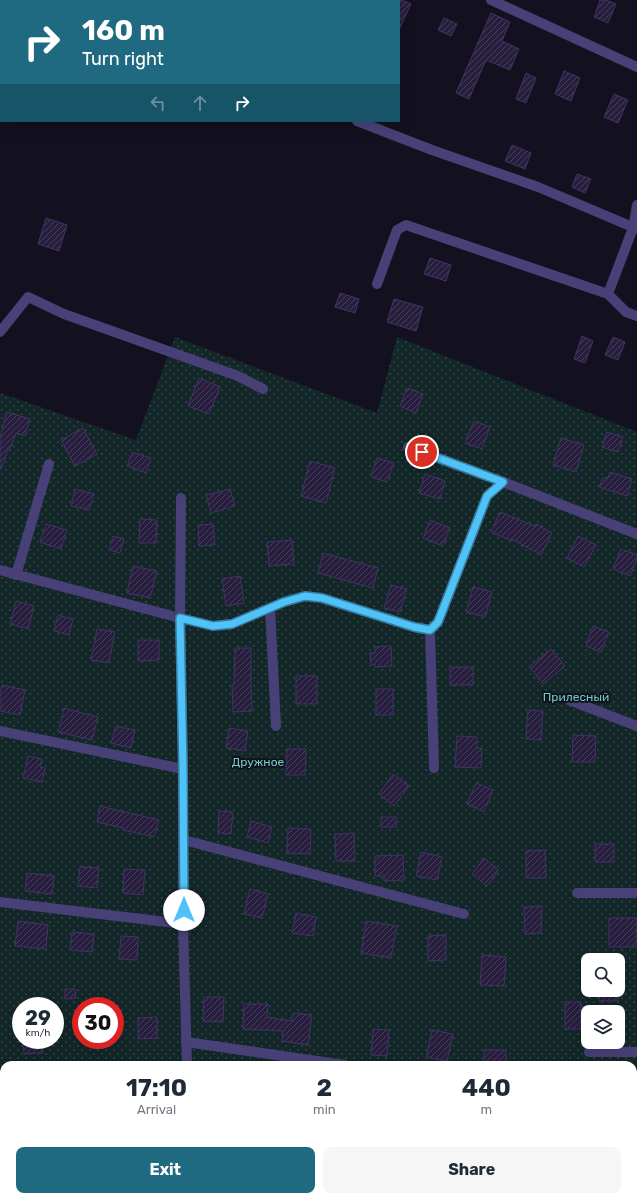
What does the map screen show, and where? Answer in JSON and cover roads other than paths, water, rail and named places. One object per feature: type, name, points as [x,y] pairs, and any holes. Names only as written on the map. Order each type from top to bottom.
[{"type":"street","points":[[491,0],[637,67]]},
{"type":"street","points":[[360,122],[432,150],[538,187],[635,228]]},
{"type":"street","points":[[608,294],[635,228],[637,205]]},
{"type":"street","points":[[377,284],[397,230],[406,225],[608,294],[626,312],[637,316]]},
{"type":"street","points":[[0,332],[28,297],[64,314],[238,376],[263,389]]},
{"type":"street","points":[[408,447],[637,534]]},
{"type":"street","points":[[16,575],[49,464]]},
{"type":"street","points":[[434,768],[430,630],[438,622],[487,496],[503,482]]},
{"type":"street","points":[[181,498],[180,618],[186,1061]]},
{"type":"street","points":[[0,570],[213,626],[232,624],[284,602],[305,596],[322,598],[414,627],[430,630]]},
{"type":"street","points":[[270,608],[276,726]]},
{"type":"street","points":[[569,700],[637,726]]},
{"type":"street","points":[[0,731],[183,769]]},
{"type":"street","points":[[184,840],[464,914]]},
{"type":"street","points":[[577,894],[637,893]]},
{"type":"street","points":[[0,902],[183,924]]},
{"type":"street","points":[[186,1042],[317,1061]]},
{"type":"street","points":[[589,1052],[637,1052]]},
{"type":"park label","name":"Прилесный","points":[[576,697]]},
{"type":"park label","name":"Дружное","points":[[258,762]]}]
